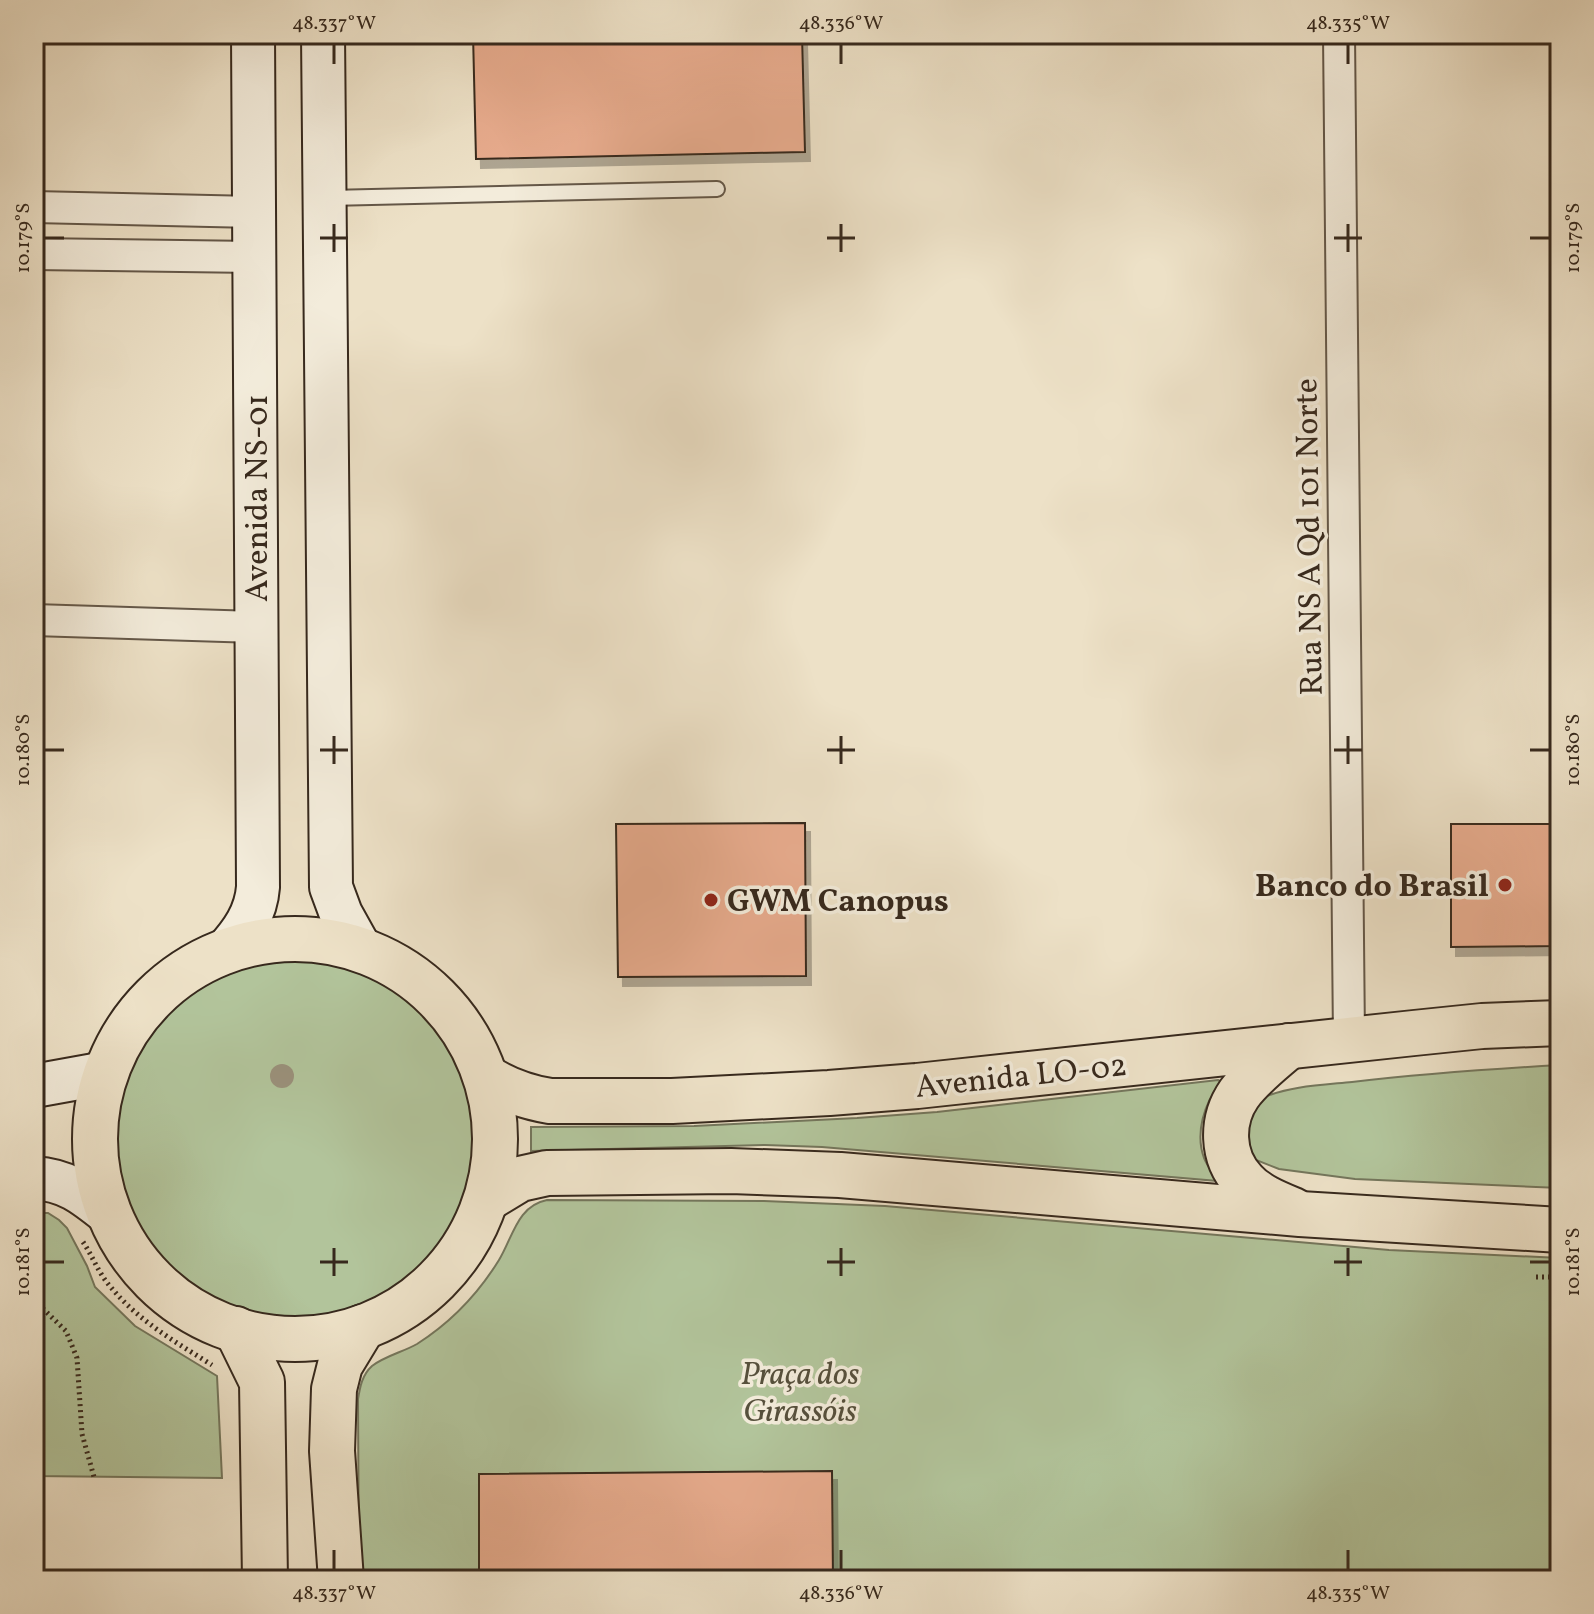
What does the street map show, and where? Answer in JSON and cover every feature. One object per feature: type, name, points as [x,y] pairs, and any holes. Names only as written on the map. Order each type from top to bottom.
[{"type":"main road","name":"Avenida NS-01","points":[[289,939],[316,940],[361,950],[419,981],[438,999],[470,1041],[486,1077],[496,1128],[495,1161],[487,1199],[467,1242],[453,1262],[419,1296],[399,1309],[363,1327],[308,1338],[268,1336],[236,1329],[199,1314],[178,1301],[160,1286],[124,1243],[94,1225],[100,1184],[95,1144],[98,1104],[106,1073],[125,1034],[149,1002],[189,969],[225,952],[256,943],[289,939]]},
{"type":"main road","name":"Avenida LO-02","points":[[486,1077],[512,1092],[550,1101],[686,1101],[917,1086],[1349,1039],[1482,1026],[1560,1023]]},
{"type":"main road","points":[[1289,1046],[1241,1092],[1228,1113],[1225,1137],[1233,1163],[1245,1183],[1300,1214]]},
{"type":"main road","points":[[487,1199],[517,1181],[543,1173],[731,1171],[883,1179],[1300,1214],[1560,1230]]},
{"type":"main road","points":[[341,1580],[332,1451],[334,1389],[340,1365],[363,1327]]},
{"type":"main road","points":[[236,1329],[264,1392],[265,1580]]},
{"type":"street","name":"Avenida NS-01","points":[[225,952],[245,928],[258,893],[253,34]]},
{"type":"street","points":[[323,34],[331,887],[341,914],[361,950]]},
{"type":"street","name":"Rua NS A Qd 101 Norte","points":[[1339,34],[1349,1039]]},
{"type":"street","points":[[34,207],[254,212]]},
{"type":"street","points":[[34,254],[254,257]]},
{"type":"street","points":[[34,620],[256,627]]},
{"type":"street","points":[[34,1086],[106,1073]]},
{"type":"street","points":[[34,1178],[67,1184],[94,1225]]},
{"type":"lane","points":[[325,198],[717,189]]},
{"type":"path","points":[[94,1225],[106,1282],[126,1304],[160,1332],[221,1370]]},
{"type":"path","points":[[1536,1277],[1560,1277]]},
{"type":"path","points":[[34,1300],[66,1331],[77,1358],[82,1434],[94,1477]]},
{"type":"green space","points":[[296,959],[331,962],[365,972],[396,989],[423,1012],[446,1039],[463,1070],[473,1104],[476,1139],[473,1174],[463,1208],[446,1239],[423,1266],[396,1289],[365,1306],[331,1316],[296,1319],[261,1316],[227,1306],[196,1289],[169,1266],[146,1239],[129,1208],[119,1174],[116,1139],[119,1104],[129,1070],[146,1039],[169,1012],[196,989],[227,972],[261,962]]},
{"type":"green space","points":[[1560,1065],[1560,1188],[1355,1179],[1279,1169],[1256,1160],[1251,1153],[1245,1128],[1262,1098],[1284,1091],[1318,1085]]},
{"type":"green space","points":[[1218,1080],[1220,1083],[1209,1100],[1203,1119],[1200,1139],[1204,1158],[1218,1181],[822,1147],[765,1145],[531,1151],[531,1127],[694,1126],[857,1118],[937,1112]]},
{"type":"green space","name":"Praça dos Girassóis","points":[[547,1200],[764,1201],[885,1206],[1389,1250],[1560,1258],[1560,1580],[359,1580],[358,1399],[364,1377],[377,1363],[417,1344],[452,1317],[491,1273],[522,1216],[537,1203]]},
{"type":"green space","points":[[34,1213],[48,1213],[67,1228],[95,1287],[135,1326],[217,1376],[222,1478],[34,1476]]},
{"type":"building","points":[[473,34],[802,34],[805,152],[476,159]]},
{"type":"building","name":"GWM Canopus","points":[[805,823],[806,976],[618,977],[616,824]]},
{"type":"building","name":"Banco do Brasil","points":[[1451,824],[1560,824],[1560,946],[1451,947]]},
{"type":"building","points":[[832,1471],[833,1579],[479,1580],[479,1474]]},
{"type":"place","name":"Banco do Brasil","points":[[1505,885]]},
{"type":"place","name":"GWM Canopus","points":[[711,900]]}]
